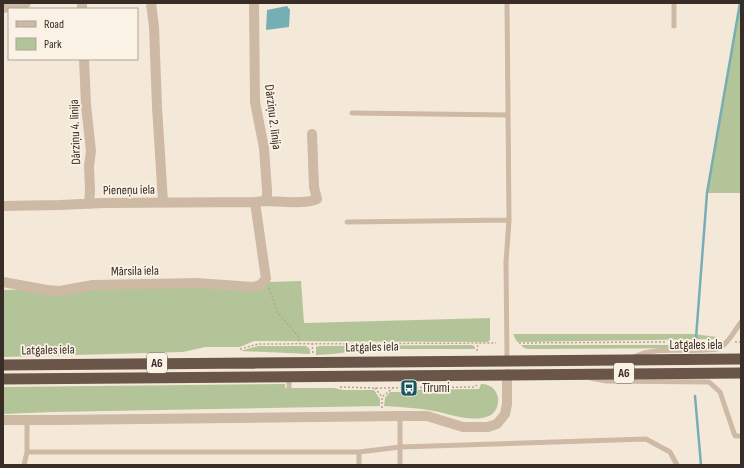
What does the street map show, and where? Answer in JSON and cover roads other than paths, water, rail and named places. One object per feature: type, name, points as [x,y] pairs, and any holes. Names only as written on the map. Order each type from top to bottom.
[{"type":"highway","name":"Latgales iela","points":[[3,365],[741,358]]},
{"type":"highway","points":[[506,374],[507,360]]},
{"type":"highway","name":"A6","points":[[3,378],[289,382],[506,374],[741,373]]},
{"type":"street","points":[[3,8],[23,3]]},
{"type":"street","points":[[151,3],[154,27],[156,107],[163,202]]},
{"type":"street","name":"Dārziņu 2. līnija","points":[[254,3],[255,102],[264,148],[267,190],[267,196],[259,202],[266,279]]},
{"type":"street","name":"Dārziņu 4. līnija","points":[[84,60],[86,105],[91,150],[89,166],[89,204]]},
{"type":"street","name":"Pieneņu iela","points":[[3,206],[163,202],[313,202],[317,199],[314,187],[312,134]]},
{"type":"street","name":"Mārsila iela","points":[[3,282],[60,291],[93,285],[197,283],[253,287],[260,285],[266,279]]},
{"type":"street","points":[[3,420],[427,416],[463,427],[488,427],[497,424],[505,414],[507,404],[506,374]]},
{"type":"lane","points":[[507,3],[509,220],[506,262],[507,360]]},
{"type":"lane","points":[[674,3],[674,26]]},
{"type":"lane","points":[[352,113],[508,115]]},
{"type":"lane","points":[[347,222],[509,220]]},
{"type":"lane","points":[[631,359],[642,353],[658,351],[701,351],[718,349],[727,342],[741,322]]},
{"type":"lane","name":"A6","points":[[582,374],[593,379],[606,381],[709,382],[720,392],[736,436],[741,436]]},
{"type":"lane","points":[[400,416],[400,465]]},
{"type":"lane","points":[[24,465],[27,452],[27,420]]},
{"type":"lane","points":[[27,452],[360,452],[400,446],[646,439],[670,452],[677,465]]},
{"type":"lane","points":[[360,452],[360,465]]},
{"type":"water","points":[[287,6],[290,10],[289,27],[266,30],[267,10]]},
{"type":"waterway","points":[[696,338],[707,193],[740,3]]},
{"type":"waterway","points":[[695,396],[701,465]]},
{"type":"place","name":"Tīrumi","points":[[409,388]]}]
